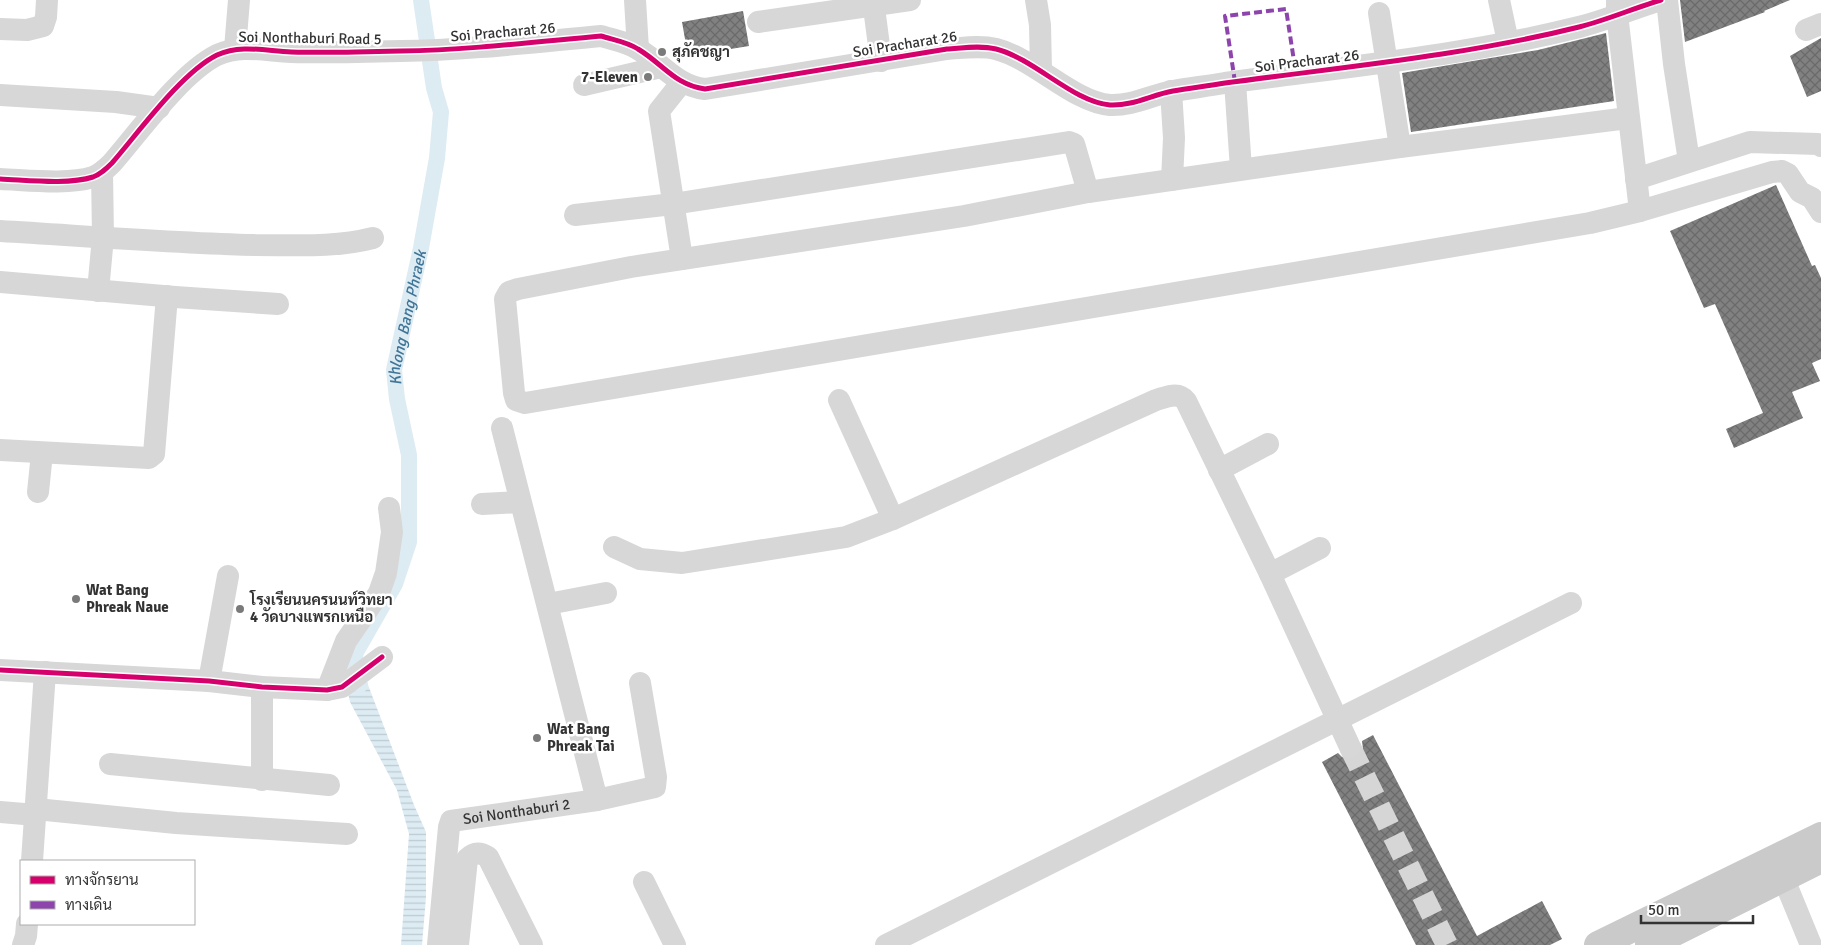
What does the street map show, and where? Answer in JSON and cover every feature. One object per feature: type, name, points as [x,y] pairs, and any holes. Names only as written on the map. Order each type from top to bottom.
[{"type":"main road","points":[[1598,945],[1821,836]]},
{"type":"main road","points":[[1649,945],[1821,858]]},
{"type":"street","points":[[0,28],[27,30],[43,26],[46,17],[47,0]]},
{"type":"street","points":[[235,49],[239,0]]},
{"type":"street","points":[[635,0],[638,49]]},
{"type":"street","points":[[758,22],[873,3],[910,0]]},
{"type":"street","points":[[1036,0],[1040,25],[1042,70]]},
{"type":"street","points":[[1499,0],[1508,42]]},
{"type":"street","name":"Soi Pracharat 26","points":[[403,51],[443,50],[601,36],[623,42],[638,49],[687,86],[705,89],[979,46],[996,49],[1014,56],[1042,70],[1086,98],[1109,105],[1127,104],[1171,91],[1387,63],[1508,42],[1580,26],[1617,7],[1661,0]]},
{"type":"street","points":[[1667,0],[1674,64],[1689,161]]},
{"type":"street","points":[[873,3],[881,61]]},
{"type":"street","points":[[1617,7],[1640,212]]},
{"type":"street","points":[[1378,13],[1400,147]]},
{"type":"street","name":"Soi Nonthaburi Road 5","points":[[0,179],[58,181],[93,177],[102,172],[112,163],[175,89],[207,61],[227,51],[259,49],[297,52],[403,51]]},
{"type":"street","points":[[584,84],[661,67]]},
{"type":"street","points":[[682,82],[659,111],[682,259]]},
{"type":"street","points":[[1235,82],[1241,169]]},
{"type":"street","points":[[1171,91],[1174,138],[1172,180]]},
{"type":"street","points":[[0,95],[91,100],[159,108]]},
{"type":"street","points":[[1628,118],[1400,147],[1088,192],[964,216],[631,267],[509,292],[505,299],[516,400],[525,403],[545,400],[1581,225],[1640,212],[1772,172],[1782,171],[1788,174],[1800,192],[1812,198],[1821,212]]},
{"type":"street","points":[[575,215],[673,204],[1069,142],[1074,144],[1088,192]]},
{"type":"street","points":[[1636,179],[1750,142],[1796,142],[1818,144],[1821,146]]},
{"type":"street","points":[[98,291],[102,237],[102,172]]},
{"type":"street","points":[[0,231],[209,244],[330,246],[373,238]]},
{"type":"street","points":[[0,282],[278,304]]},
{"type":"street","points":[[0,450],[152,457],[167,296]]},
{"type":"street","points":[[614,547],[640,559],[682,563],[846,537],[893,520],[1156,400],[1173,395],[1183,397],[1270,574],[1350,747]]},
{"type":"street","points":[[839,400],[893,520]]},
{"type":"street","points":[[502,428],[597,800]]},
{"type":"street","points":[[1219,470],[1268,444]]},
{"type":"street","points":[[38,492],[42,453]]},
{"type":"street","points":[[482,504],[520,502]]},
{"type":"street","points":[[335,688],[342,650],[379,593],[386,574],[392,532],[389,508]]},
{"type":"street","points":[[1270,574],[1320,548]]},
{"type":"street","points":[[209,681],[228,576]]},
{"type":"street","points":[[548,604],[606,593]]},
{"type":"street","points":[[886,945],[1571,603]]},
{"type":"street","points":[[0,670],[209,681],[262,686],[335,688],[374,662]]},
{"type":"street","points":[[32,860],[45,672]]},
{"type":"street","name":"Soi Nonthaburi 2","points":[[438,945],[448,827],[451,822],[597,800],[655,787],[656,777],[640,683]]},
{"type":"street","points":[[262,686],[262,780]]},
{"type":"street","points":[[110,764],[329,785]]},
{"type":"street","points":[[0,812],[36,812],[347,834]]},
{"type":"street","points":[[458,945],[467,860],[472,854],[481,853],[488,857],[532,945]]},
{"type":"street","points":[[1783,877],[1812,945]]},
{"type":"street","points":[[644,882],[675,945]]},
{"type":"street","points":[[23,945],[27,925]]},
{"type":"shaded area","points":[[365,677],[426,832],[426,897],[422,945],[401,945],[409,834],[397,790],[350,702],[347,688]]},
{"type":"building","points":[[1680,0],[1790,0],[1765,12],[1685,42]]},
{"type":"building","points":[[743,11],[749,46],[688,56],[682,22]]},
{"type":"building","points":[[1606,33],[1614,101],[1411,132],[1402,73],[1538,50]]},
{"type":"building","points":[[1821,38],[1821,91],[1807,97],[1790,56]]},
{"type":"building","points":[[1776,185],[1812,266],[1815,265],[1821,278],[1821,359],[1812,363],[1820,381],[1792,392],[1803,418],[1734,448],[1726,429],[1763,413],[1715,304],[1704,308],[1670,231]]},
{"type":"building","points":[[1373,735],[1477,936],[1542,901],[1562,939],[1550,945],[1416,945],[1322,762],[1338,753],[1348,760],[1356,759],[1363,749],[1362,741]]},
{"type":"waterway","name":"Khlong Bang Phraek","points":[[360,685],[353,666],[356,652],[395,584],[409,542],[409,455],[397,399],[394,370],[421,248],[437,158],[441,112],[434,88],[421,0]]},
{"type":"tunnel","points":[[1350,747],[1447,945]]},
{"type":"marked path","points":[[1235,82],[1225,16],[1286,9],[1296,74]]},
{"type":"cycle path","points":[[0,179],[72,181],[93,177],[112,163],[161,104],[189,75],[217,55],[244,49],[291,52],[426,50],[601,36],[634,47],[677,79],[705,89],[947,49],[984,47],[1011,54],[1082,96],[1096,102],[1118,105],[1179,90],[1403,60],[1491,46],[1579,27],[1661,0]]},
{"type":"cycle path","points":[[0,670],[209,681],[262,687],[327,690],[342,687],[382,657]]},
{"type":"place","name":"สุภัคชญา","points":[[662,52]]},
{"type":"place","name":"7-Eleven","points":[[648,77]]},
{"type":"place","name":"Wat Bang Phreak Naue","points":[[76,599]]},
{"type":"place","name":"โรงเรียนนครนนท์วิทยา 4 วัดบางแพรกเหนือ","points":[[240,609]]},
{"type":"place","name":"Wat Bang Phreak Tai","points":[[537,738]]}]
